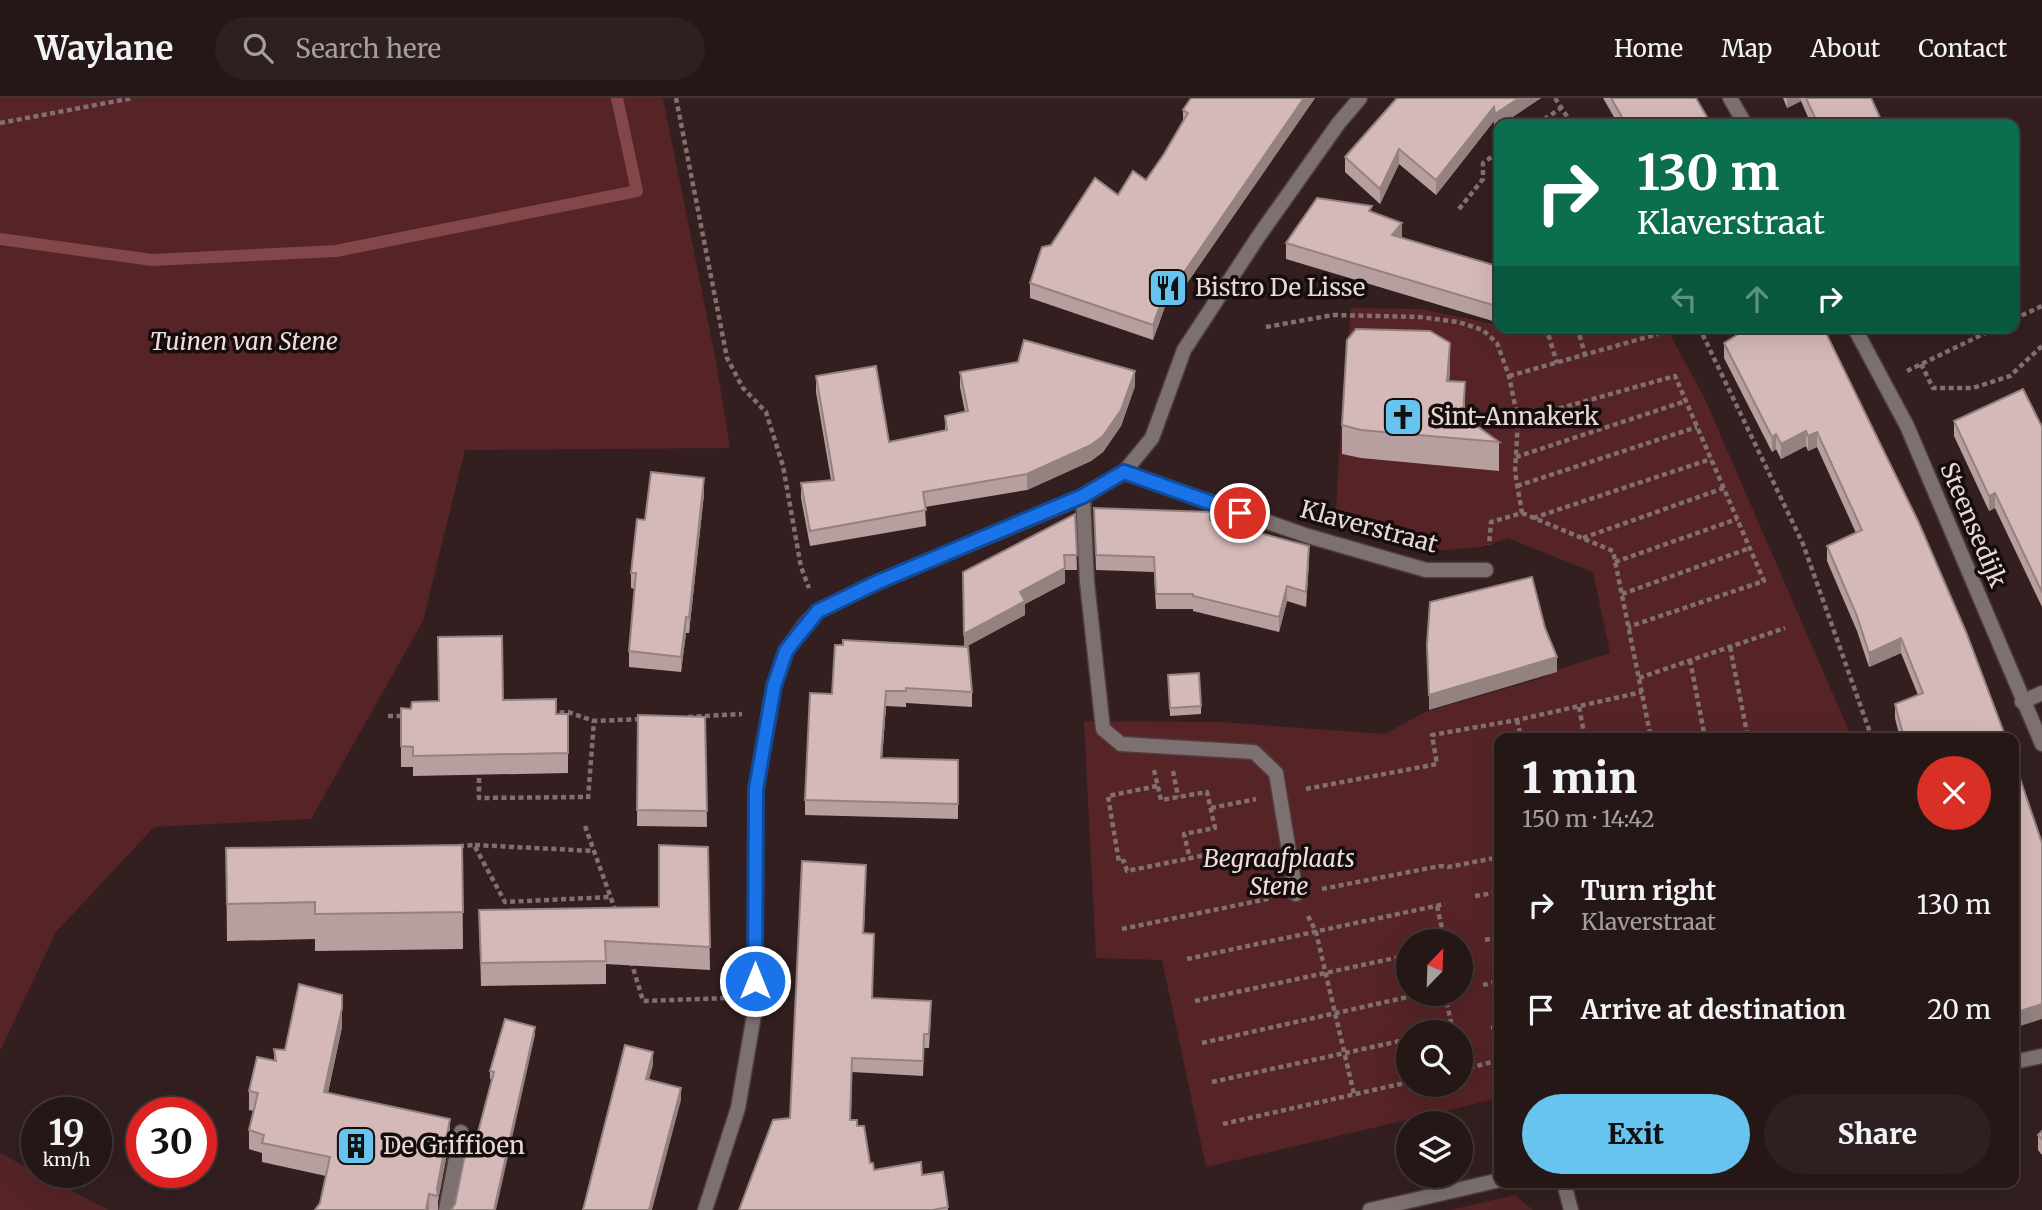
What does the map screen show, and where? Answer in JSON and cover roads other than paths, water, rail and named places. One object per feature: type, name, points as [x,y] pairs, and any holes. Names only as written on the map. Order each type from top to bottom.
[{"type":"street","points":[[705,1210],[738,1108],[755,1009],[756,789],[774,686],[786,651],[818,611],[878,582],[1083,496],[1124,472],[1152,438],[1184,350],[1258,237],[1338,124],[1360,98]]},
{"type":"street","points":[[1730,98],[1742,119]]},
{"type":"street","name":"Steensedijk","points":[[1857,333],[1907,426],[2042,744]]},
{"type":"street","name":"Klaverstraat","points":[[1124,472],[1297,532],[1426,570],[1486,570]]},
{"type":"street","points":[[1083,496],[1087,582],[1102,729],[1121,744],[1254,752],[1276,773],[1296,894]]},
{"type":"street","points":[[2022,702],[2042,693]]},
{"type":"street","points":[[2019,1061],[2042,1056]]},
{"type":"street","points":[[446,1210],[461,1132]]},
{"type":"street","points":[[1370,1210],[1494,1181]]},
{"type":"street","points":[[1565,1188],[1571,1210]]},
{"type":"waterway","points":[[0,239],[152,260],[336,251],[637,191],[617,98]]},
{"type":"place","name":"Bistro De Lisse","points":[[1168,288]]},
{"type":"place","name":"Sint-Annakerk","points":[[1403,417]]},
{"type":"place","name":"De Griffioen","points":[[356,1146]]},
{"type":"park label","name":"Tuinen van Stene","points":[[244,342]]},
{"type":"park label","name":"Begraafplaats Stene","points":[[1279,873]]}]
